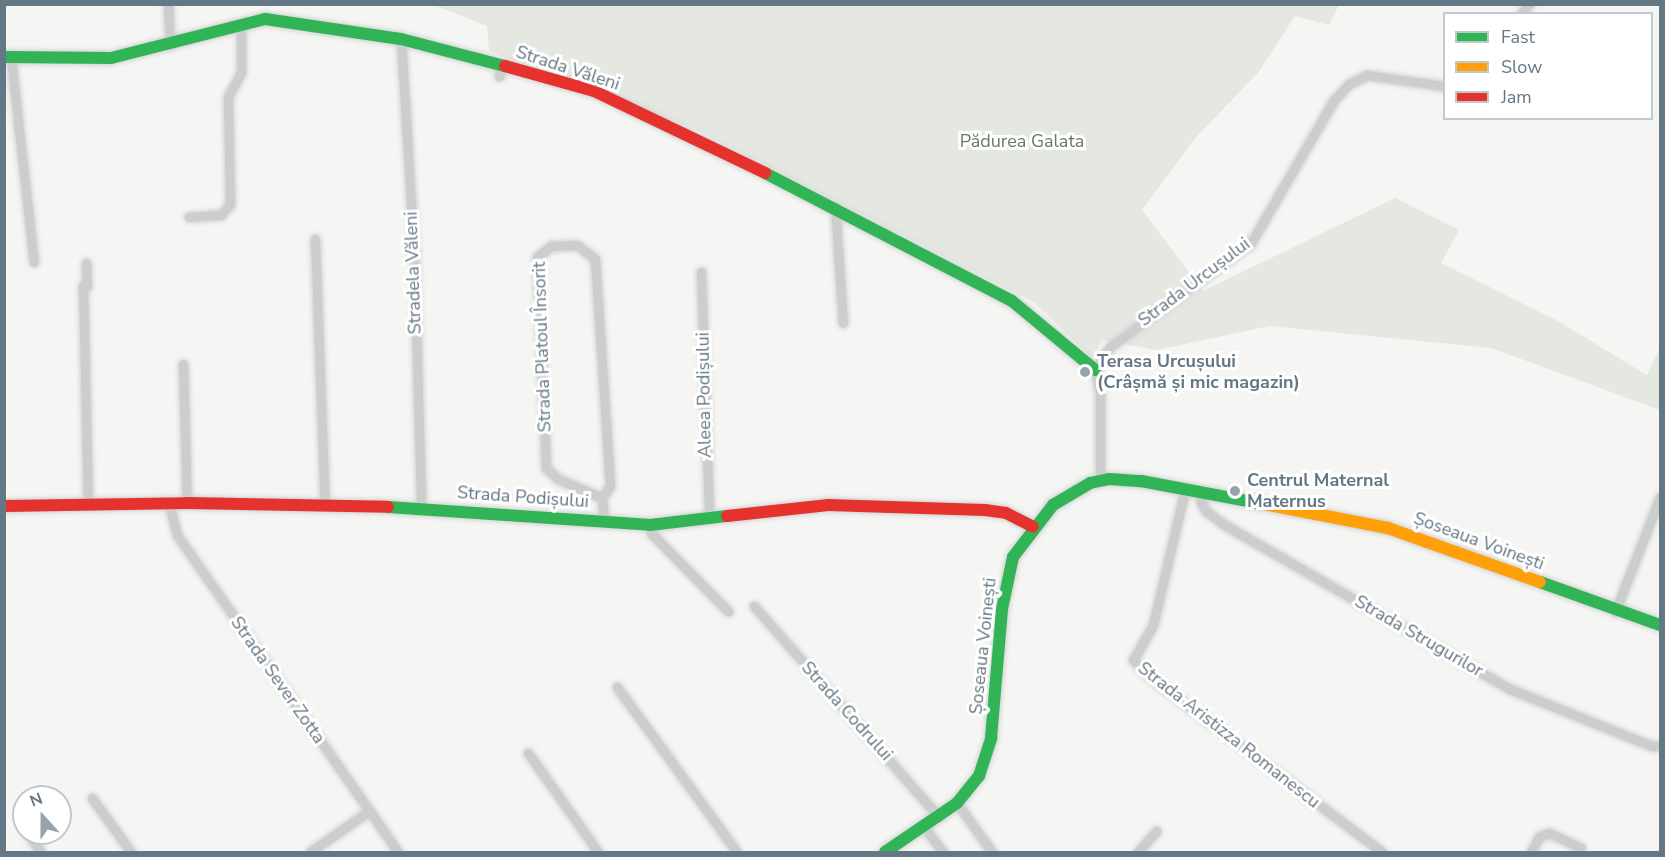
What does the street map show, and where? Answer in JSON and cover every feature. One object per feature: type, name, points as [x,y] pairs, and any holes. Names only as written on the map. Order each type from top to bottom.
[{"type":"street","points":[[168,4],[170,45]]},
{"type":"street","name":"Strada Văleni","points":[[8,57],[111,58],[266,19],[299,21],[401,39],[501,71],[594,91],[835,206],[1012,301],[1095,370]]},
{"type":"street","points":[[189,217],[221,215],[230,204],[228,97],[241,73],[241,24]]},
{"type":"street","name":"Stradela Văleni","points":[[401,39],[414,250],[421,508]]},
{"type":"street","points":[[8,57],[34,262]]},
{"type":"street","name":"Strada Urcușului","points":[[1095,370],[1110,346],[1251,243],[1334,100],[1349,84],[1367,75],[1443,86]]},
{"type":"street","points":[[835,206],[843,323]]},
{"type":"street","points":[[315,239],[325,506]]},
{"type":"street","name":"Strada Platoul Însorit","points":[[577,245],[596,259],[610,486],[602,498],[558,479],[546,468],[537,257],[551,246],[577,245]]},
{"type":"street","points":[[86,263],[87,286],[83,286],[88,503]]},
{"type":"street","name":"Aleea Podișului","points":[[701,272],[709,519]]},
{"type":"street","points":[[183,364],[187,503]]},
{"type":"street","points":[[1095,370],[1100,393],[1100,480]]},
{"type":"street","name":"Șoseaua Voinești","points":[[885,852],[957,803],[979,776],[987,759],[1004,590],[1013,557],[1033,527],[1065,495],[1100,480],[1119,479],[1185,489],[1340,517],[1418,536],[1615,612],[1660,625]]},
{"type":"street","name":"Strada Aristizza Romanescu","points":[[1185,489],[1153,626],[1133,660],[1155,681],[1382,852]]},
{"type":"street","name":"Strada Strugurilor","points":[[1202,492],[1201,502],[1206,511],[1223,524],[1510,689],[1652,746],[1660,746]]},
{"type":"street","points":[[1615,612],[1660,497]]},
{"type":"street","points":[[602,498],[604,522]]},
{"type":"street","name":"Strada Sever Zotta","points":[[169,503],[177,535],[398,852]]},
{"type":"street","name":"Strada Podișului","points":[[4,506],[187,503],[421,508],[650,525],[828,505],[985,510],[1006,513],[1033,527]]},
{"type":"street","points":[[650,525],[651,533],[728,611]]},
{"type":"street","name":"Strada Codrului","points":[[754,606],[939,817]]},
{"type":"street","points":[[617,687],[736,852]]},
{"type":"street","points":[[528,753],[598,852]]},
{"type":"street","points":[[92,798],[131,852]]},
{"type":"street","points":[[957,803],[992,852]]},
{"type":"street","points":[[310,852],[369,811]]},
{"type":"street","points":[[924,827],[943,852]]},
{"type":"street","points":[[1138,852],[1156,831]]},
{"type":"street","points":[[1531,852],[1539,837],[1549,833],[1581,848]]},
{"type":"green space","name":"Pădurea Galata","points":[[434,5],[1339,5],[1329,25],[1295,16],[1258,73],[1196,137],[1142,210],[1203,291],[1395,198],[1459,230],[1441,263],[1558,321],[1647,375],[1660,348],[1660,410],[1491,348],[1270,326],[1156,350],[1102,340],[1092,358],[1034,302],[695,129],[489,51],[487,26]]},
{"type":"traffic: fast","points":[[4,57],[111,58],[265,19],[401,39],[505,66]]},
{"type":"traffic: fast","points":[[765,173],[1012,301],[1095,370]]},
{"type":"traffic: fast","points":[[885,852],[957,803],[979,776],[991,738],[1002,609],[1013,557],[1053,505],[1090,483],[1109,479],[1141,481],[1259,503]]},
{"type":"traffic: fast","points":[[388,507],[650,525],[727,516]]},
{"type":"traffic: fast","points":[[1540,582],[1660,625]]},
{"type":"traffic: slow","points":[[1259,503],[1388,528],[1540,582]]},
{"type":"traffic: jam","points":[[505,66],[594,91],[765,173]]},
{"type":"traffic: jam","points":[[4,506],[187,503],[388,507]]},
{"type":"traffic: jam","points":[[727,516],[828,505],[985,510],[1006,513],[1033,527]]},
{"type":"place","name":"Terasa Urcușului (Crâșmă și mic magazin)","points":[[1085,372]]},
{"type":"place","name":"Centrul Maternal Maternus","points":[[1235,491]]}]
